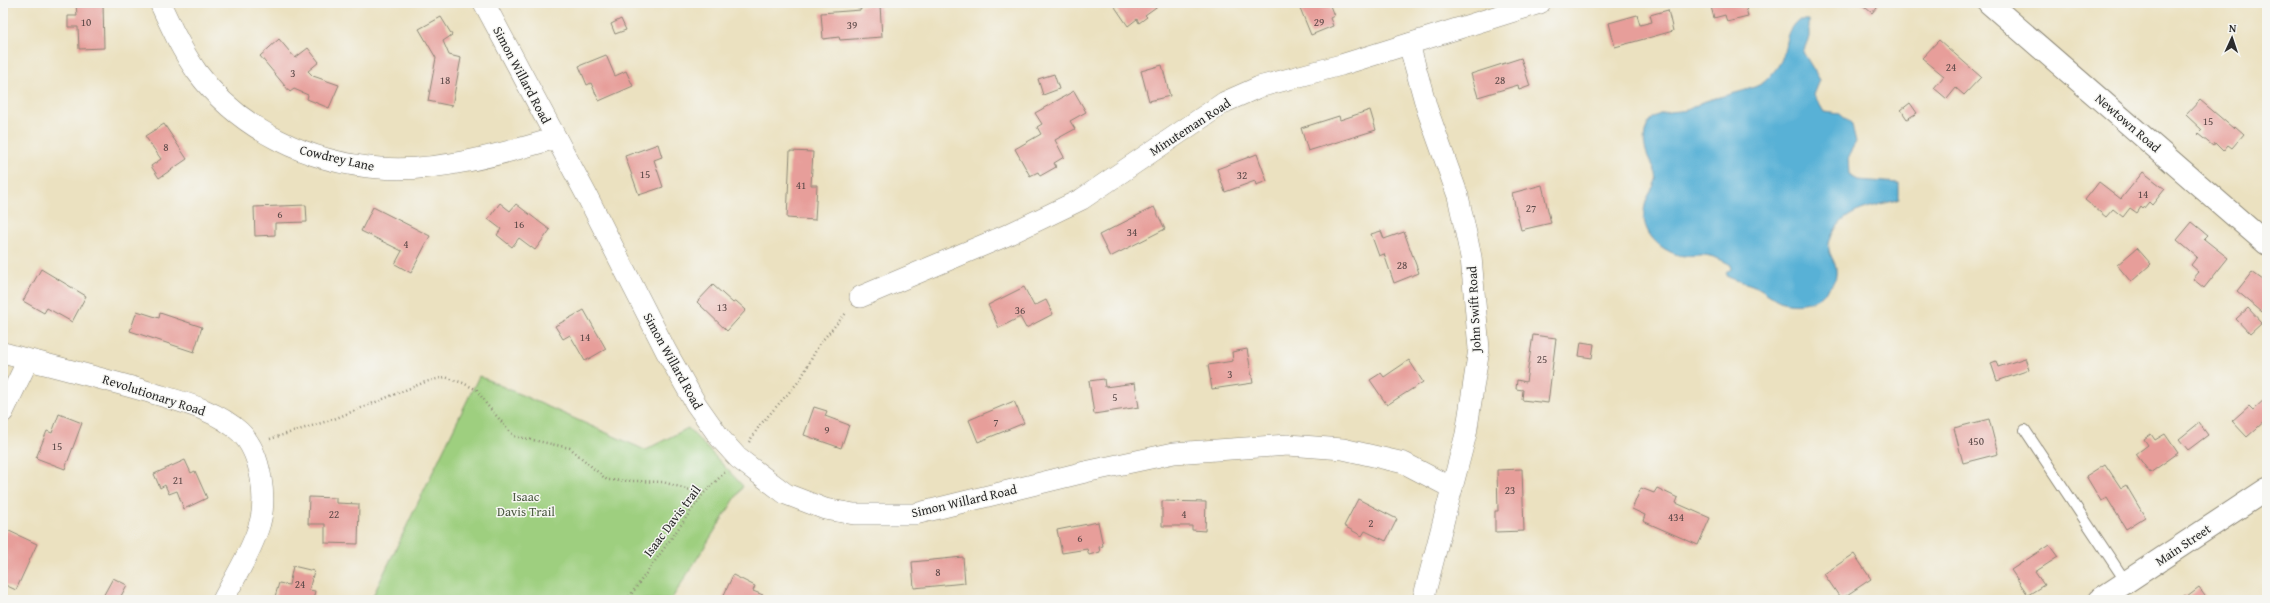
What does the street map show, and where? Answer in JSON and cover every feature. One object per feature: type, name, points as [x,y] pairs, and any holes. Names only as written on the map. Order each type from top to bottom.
[{"type":"street","name":"Cowdrey Lane","points":[[160,3],[178,42],[197,72],[218,97],[249,123],[272,138],[306,153],[380,168],[413,168],[469,160],[556,138]]},
{"type":"street","name":"Simon Willard Road","points":[[484,3],[556,138],[669,357],[696,404],[720,438],[738,458],[786,494],[825,509],[854,514],[915,514],[1084,472],[1174,453],[1288,445],[1343,449],[1404,464],[1452,488]]},
{"type":"street","name":"Minuteman Road","points":[[860,297],[1005,236],[1082,199],[1225,102],[1259,87],[1409,44],[1540,3]]},
{"type":"street","name":"Newtown Road","points":[[1989,3],[2267,244]]},
{"type":"street","name":"John Swift Road","points":[[1409,44],[1427,109],[1458,196],[1471,257],[1478,349],[1466,434],[1423,600]]},
{"type":"street","name":"Revolutionary Road","points":[[3,354],[104,378],[203,409],[225,420],[241,433],[254,454],[262,479],[258,529],[223,600]]},
{"type":"street","points":[[3,412],[28,360]]},
{"type":"street","name":"Main Street","points":[[2099,600],[2267,489]]},
{"type":"lane","points":[[2025,430],[2126,582]]},
{"type":"path","name":"Isaac Davis trail","points":[[627,600],[703,494],[738,458],[760,425],[800,380],[820,344],[860,297]]},
{"type":"path","points":[[248,444],[275,438],[334,419],[426,382],[445,377],[463,382],[477,390],[487,405],[514,436],[570,448],[607,480],[663,482],[703,494]]},
{"type":"green space","name":"Isaac Davis Trail","points":[[479,376],[645,450],[688,428],[743,486],[671,600],[371,600]]},
{"type":"water","points":[[1798,20],[1809,20],[1809,37],[1803,52],[1820,80],[1814,95],[1824,112],[1840,114],[1852,125],[1856,142],[1848,156],[1849,175],[1858,180],[1899,183],[1899,199],[1861,210],[1845,219],[1838,226],[1829,241],[1829,251],[1836,269],[1835,279],[1831,286],[1821,296],[1798,304],[1780,301],[1757,287],[1728,277],[1726,273],[1731,269],[1731,265],[1720,259],[1703,255],[1681,256],[1670,252],[1656,242],[1647,230],[1644,214],[1645,205],[1655,183],[1656,176],[1647,153],[1644,138],[1649,123],[1658,115],[1687,110],[1703,102],[1743,91],[1764,82],[1781,61],[1790,30]]},
{"type":"building","points":[[76,3],[103,3],[104,48],[79,49],[78,27],[68,27],[68,16],[77,16]]},
{"type":"building","points":[[1120,3],[1158,3],[1159,5],[1145,15],[1147,17],[1139,23],[1137,19],[1128,26],[1115,7]]},
{"type":"building","points":[[1298,3],[1329,3],[1334,16],[1330,18],[1333,26],[1311,35]]},
{"type":"building","points":[[1710,3],[1740,3],[1741,8],[1746,7],[1748,17],[1727,22],[1725,15],[1714,18]]},
{"type":"building","points":[[1860,3],[1880,3],[1872,13]]},
{"type":"building","points":[[880,5],[882,37],[840,40],[839,37],[823,39],[821,13],[861,10],[860,6]]},
{"type":"building","points":[[1668,10],[1673,31],[1615,47],[1609,23],[1637,15],[1640,25],[1652,22],[1650,15]]},
{"type":"building","points":[[441,17],[452,35],[443,41],[449,55],[461,58],[452,106],[428,101],[436,58],[419,29]]},
{"type":"building","points":[[621,19],[626,30],[615,34],[611,24]]},
{"type":"building","points":[[279,39],[295,58],[308,48],[319,62],[308,71],[313,76],[339,85],[329,108],[307,99],[308,95],[294,89],[290,92],[260,56]]},
{"type":"building","points":[[1939,40],[1981,77],[1964,95],[1956,88],[1947,99],[1934,88],[1944,76],[1922,58]]},
{"type":"building","points":[[606,55],[615,76],[626,71],[633,86],[599,101],[591,83],[587,85],[579,66]]},
{"type":"building","points":[[1521,58],[1530,86],[1519,90],[1518,85],[1478,97],[1471,74]]},
{"type":"building","points":[[1162,65],[1170,96],[1149,101],[1141,71]]},
{"type":"building","points":[[1054,74],[1059,89],[1043,95],[1038,79]]},
{"type":"building","points":[[1074,91],[1086,112],[1070,121],[1075,129],[1055,140],[1064,157],[1054,163],[1056,167],[1040,176],[1038,172],[1030,176],[1015,149],[1041,134],[1037,127],[1042,124],[1035,113]]},
{"type":"building","points":[[2200,100],[2233,128],[2235,126],[2244,134],[2232,148],[2228,145],[2223,151],[2215,143],[2213,146],[2198,134],[2202,130],[2186,115]]},
{"type":"building","points":[[1910,103],[1917,113],[1907,119],[1901,110]]},
{"type":"building","points":[[1370,110],[1376,130],[1308,151],[1301,128],[1339,116],[1340,120]]},
{"type":"building","points":[[164,124],[187,159],[159,178],[151,166],[161,159],[145,136]]},
{"type":"building","points":[[658,144],[662,157],[654,160],[663,187],[639,195],[625,156]]},
{"type":"building","points":[[790,151],[813,152],[811,185],[817,185],[815,220],[787,218]]},
{"type":"building","points":[[1257,154],[1267,181],[1256,185],[1255,181],[1225,192],[1217,169]]},
{"type":"building","points":[[2143,172],[2165,189],[2152,205],[2149,202],[2143,209],[2141,207],[2137,213],[2130,208],[2123,217],[2113,209],[2106,217],[2085,200],[2099,182],[2121,199]]},
{"type":"building","points":[[1542,185],[1551,223],[1521,230],[1512,193]]},
{"type":"building","points":[[500,203],[510,211],[516,204],[550,230],[535,250],[519,238],[512,247],[497,235],[501,229],[488,219]]},
{"type":"building","points":[[306,205],[307,222],[275,223],[275,235],[255,236],[254,207]]},
{"type":"building","points":[[373,207],[430,236],[411,273],[395,264],[402,251],[361,231]]},
{"type":"building","points":[[1154,207],[1165,229],[1110,257],[1099,235]]},
{"type":"building","points":[[2192,222],[2208,235],[2204,239],[2228,258],[2204,288],[2193,279],[2199,272],[2191,265],[2197,257],[2177,240]]},
{"type":"building","points":[[1381,231],[1384,239],[1404,232],[1419,273],[1394,283],[1384,254],[1379,256],[1371,234]]},
{"type":"building","points":[[2137,248],[2151,264],[2131,282],[2117,265]]},
{"type":"building","points":[[41,269],[86,296],[72,322],[47,308],[44,313],[23,301]]},
{"type":"building","points":[[2252,272],[2267,283],[2264,292],[2267,294],[2267,306],[2262,312],[2237,291]]},
{"type":"building","points":[[713,285],[733,303],[736,301],[746,310],[727,331],[697,302]]},
{"type":"building","points":[[1024,287],[1034,306],[1046,300],[1053,314],[1026,328],[1020,317],[999,328],[988,305]]},
{"type":"building","points":[[2248,308],[2262,323],[2250,334],[2236,319]]},
{"type":"building","points":[[584,310],[606,349],[585,361],[570,335],[563,339],[555,326]]},
{"type":"building","points":[[137,311],[159,318],[160,313],[202,327],[194,352],[130,331]]},
{"type":"building","points":[[1533,335],[1556,338],[1548,403],[1522,400],[1523,390],[1516,389],[1517,380],[1526,382]]},
{"type":"building","points":[[1581,342],[1594,344],[1592,358],[1579,356]]},
{"type":"building","points":[[1247,349],[1253,383],[1212,389],[1208,365],[1233,361],[1232,352]]},
{"type":"building","points":[[2025,358],[2029,370],[1997,381],[1991,363],[1996,361],[1998,367]]},
{"type":"building","points":[[1409,360],[1423,382],[1387,405],[1370,380],[1381,373],[1384,377]]},
{"type":"building","points":[[1104,379],[1105,387],[1135,383],[1139,407],[1094,414],[1089,381]]},
{"type":"building","points":[[2267,397],[2267,419],[2247,437],[2232,421],[2249,406],[2253,410]]},
{"type":"building","points":[[1014,401],[1024,423],[978,442],[969,420]]},
{"type":"building","points":[[814,407],[827,411],[825,416],[849,425],[841,448],[804,435]]},
{"type":"building","points":[[59,414],[82,423],[65,469],[36,458],[47,431],[52,433]]},
{"type":"building","points":[[1989,419],[1998,454],[1963,463],[1954,428]]},
{"type":"building","points":[[2199,423],[2208,435],[2188,450],[2179,439]]},
{"type":"building","points":[[2151,434],[2155,440],[2165,434],[2178,453],[2150,473],[2136,454],[2148,445],[2144,439]]},
{"type":"building","points":[[185,460],[191,473],[195,471],[207,498],[184,509],[177,491],[169,494],[165,485],[160,488],[154,474]]},
{"type":"building","points":[[2105,464],[2121,488],[2126,485],[2145,517],[2126,529],[2107,498],[2101,501],[2086,476]]},
{"type":"building","points":[[1522,469],[1524,531],[1495,532],[1495,511],[1498,511],[1497,470]]},
{"type":"building","points":[[1641,488],[1654,493],[1657,488],[1678,498],[1676,503],[1710,518],[1698,545],[1643,521],[1645,515],[1632,509]]},
{"type":"building","points":[[309,497],[336,498],[336,503],[359,504],[358,544],[325,543],[325,524],[308,524]]},
{"type":"building","points":[[1358,499],[1397,519],[1386,541],[1365,531],[1362,536],[1344,526]]},
{"type":"building","points":[[1162,501],[1206,502],[1205,531],[1192,530],[1192,526],[1162,526]]},
{"type":"building","points":[[1098,522],[1103,546],[1099,547],[1100,552],[1089,555],[1087,549],[1062,553],[1057,530]]},
{"type":"building","points":[[7,530],[37,544],[16,590],[3,584],[3,539]]},
{"type":"building","points":[[2049,545],[2058,557],[2035,572],[2044,585],[2028,595],[2011,570]]},
{"type":"building","points":[[1854,554],[1871,579],[1841,599],[1824,574]]},
{"type":"building","points":[[963,557],[965,583],[914,588],[912,562]]},
{"type":"building","points":[[293,566],[314,571],[309,590],[315,591],[313,600],[274,600],[279,583],[289,585]]},
{"type":"building","points":[[733,575],[755,586],[753,591],[763,595],[761,600],[730,600],[723,597]]},
{"type":"building","points":[[113,578],[127,585],[121,596],[128,600],[101,600]]},
{"type":"building","points":[[2199,588],[2208,600],[2179,600],[2185,595],[2187,597]]}]
